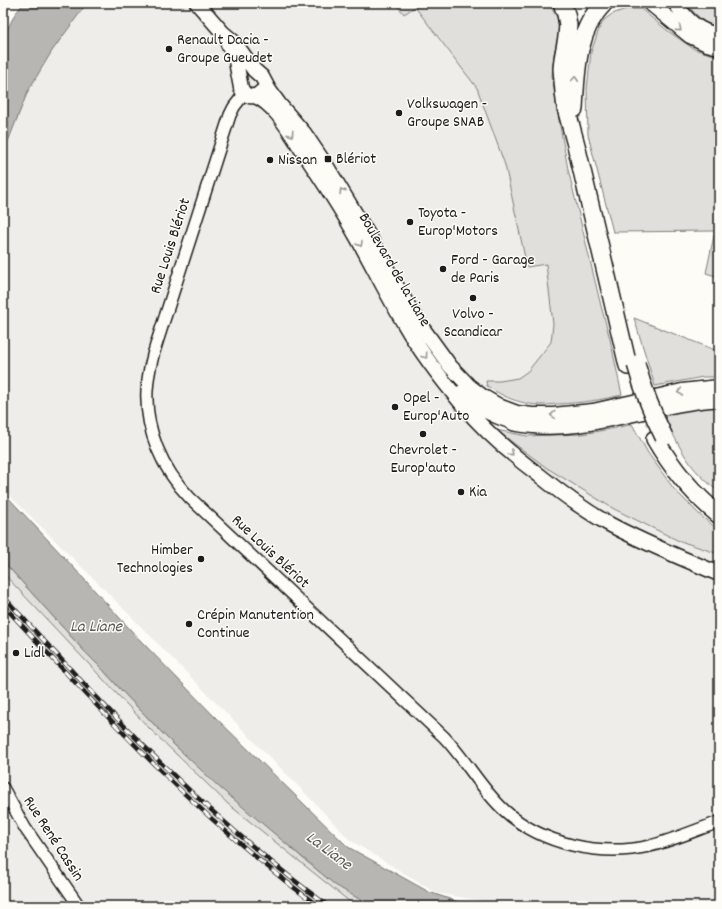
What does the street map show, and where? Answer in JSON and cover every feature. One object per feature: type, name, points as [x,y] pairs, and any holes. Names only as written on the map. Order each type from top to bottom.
[{"type":"highway","points":[[562,3],[568,25],[562,65],[566,108],[597,237],[632,365],[639,404],[648,426],[694,478],[719,502]]},
{"type":"highway","points":[[576,145],[574,114],[576,64],[587,29],[594,14],[604,3]]},
{"type":"highway","points":[[514,422],[545,426],[584,423],[675,403],[719,398]]},
{"type":"highway","points":[[659,438],[666,457],[684,482],[698,497],[719,515]]},
{"type":"main road","name":"Boulevard de la Liane","points":[[197,3],[223,33],[235,43],[279,104],[300,127],[368,233],[406,304],[425,333],[450,366],[482,396],[501,407],[517,413],[553,415],[593,411],[677,392],[719,387]]},
{"type":"main road","points":[[650,3],[690,36],[700,42],[719,47]]},
{"type":"main road","points":[[675,3],[695,26],[719,36]]},
{"type":"main road","name":"Boulevard de la Liane","points":[[223,33],[234,56],[247,91],[268,103],[277,113],[321,179],[353,231],[404,324],[436,371],[464,406],[492,436],[520,461],[566,496],[601,519],[628,533],[719,574]]},
{"type":"main road","points":[[253,73],[261,77],[264,84],[261,93],[247,91],[242,78],[253,73]]},
{"type":"main road","points":[[436,371],[460,393],[478,406],[501,418],[514,422]]},
{"type":"street","name":"Rue Louis Blériot","points":[[247,91],[234,107],[230,115],[150,368],[147,390],[149,420],[157,449],[168,470],[190,498],[444,737],[461,755],[495,801],[522,824],[545,836],[571,845],[619,850],[658,844],[719,822]]},
{"type":"street","name":"Rue René Cassin","points":[[3,788],[25,828],[79,906]]},
{"type":"shaded area","points":[[87,3],[395,3],[404,14],[415,7],[477,88],[505,165],[527,267],[546,264],[553,324],[551,342],[528,371],[518,378],[500,381],[486,381],[496,430],[614,509],[677,540],[719,554],[719,906],[513,906],[436,893],[350,840],[104,589],[3,489],[3,154],[28,91],[52,51]]},
{"type":"shaded area","points":[[395,3],[548,3],[557,17],[559,32],[554,54],[552,76],[558,115],[568,169],[610,339],[622,395],[582,402],[535,405],[512,399],[487,386],[486,381],[500,381],[518,378],[528,371],[551,342],[553,324],[546,264],[527,267],[505,165],[477,88],[415,7],[404,14]]},
{"type":"shaded area","points":[[686,3],[719,3],[719,27],[704,21],[696,15]]},
{"type":"shaded area","points":[[626,9],[641,9],[668,31],[694,49],[719,55],[719,277],[706,273],[715,231],[613,232],[588,135],[587,89],[591,52],[599,29],[604,20],[612,14]]},
{"type":"shaded area","points":[[634,318],[715,350],[719,349],[719,377],[703,377],[655,386]]},
{"type":"shaded area","points":[[719,407],[719,492],[703,478],[690,463],[663,413]]},
{"type":"shaded area","points":[[632,424],[648,453],[674,489],[701,516],[719,530],[719,554],[677,540],[614,509],[547,468],[496,430],[527,436],[582,434]]},
{"type":"shaded area","points":[[3,561],[85,652],[168,739],[306,861],[335,884],[371,906],[355,906],[228,804],[150,729],[3,573]]},
{"type":"shaded area","points":[[3,573],[150,729],[228,804],[355,906],[3,906]]},
{"type":"water","points":[[24,3],[87,3],[52,51],[28,91],[3,154],[3,38],[15,14]]},
{"type":"water","name":"La Liane","points":[[3,492],[139,639],[215,717],[348,847],[429,892],[470,906],[371,906],[335,885],[219,787],[168,739],[122,691],[3,561]]},
{"type":"railway","points":[[3,596],[103,704],[165,767],[245,840],[328,906]]},
{"type":"railway","points":[[3,605],[101,710],[181,790],[218,825],[318,906]]},
{"type":"place","name":"Renault Dacia - Groupe Gueudet","points":[[169,49]]},
{"type":"place","name":"Volkswagen - Groupe SNAB","points":[[399,113]]},
{"type":"place","name":"Blériot","points":[[328,159]]},
{"type":"place","name":"Nissan","points":[[270,160]]},
{"type":"place","name":"Toyota - Europ'Motors","points":[[410,222]]},
{"type":"place","name":"Ford - Garage de Paris","points":[[443,269]]},
{"type":"place","name":"Volvo - Scandicar","points":[[473,298]]},
{"type":"place","name":"Opel - Europ'Auto","points":[[395,407]]},
{"type":"place","name":"Chevrolet - Europ'auto","points":[[423,434]]},
{"type":"place","name":"Kia","points":[[461,492]]},
{"type":"place","name":"Himber Technologies","points":[[201,559]]},
{"type":"place","name":"Crépin Manutention Continue","points":[[189,624]]},
{"type":"place","name":"Lidl","points":[[16,653]]}]
